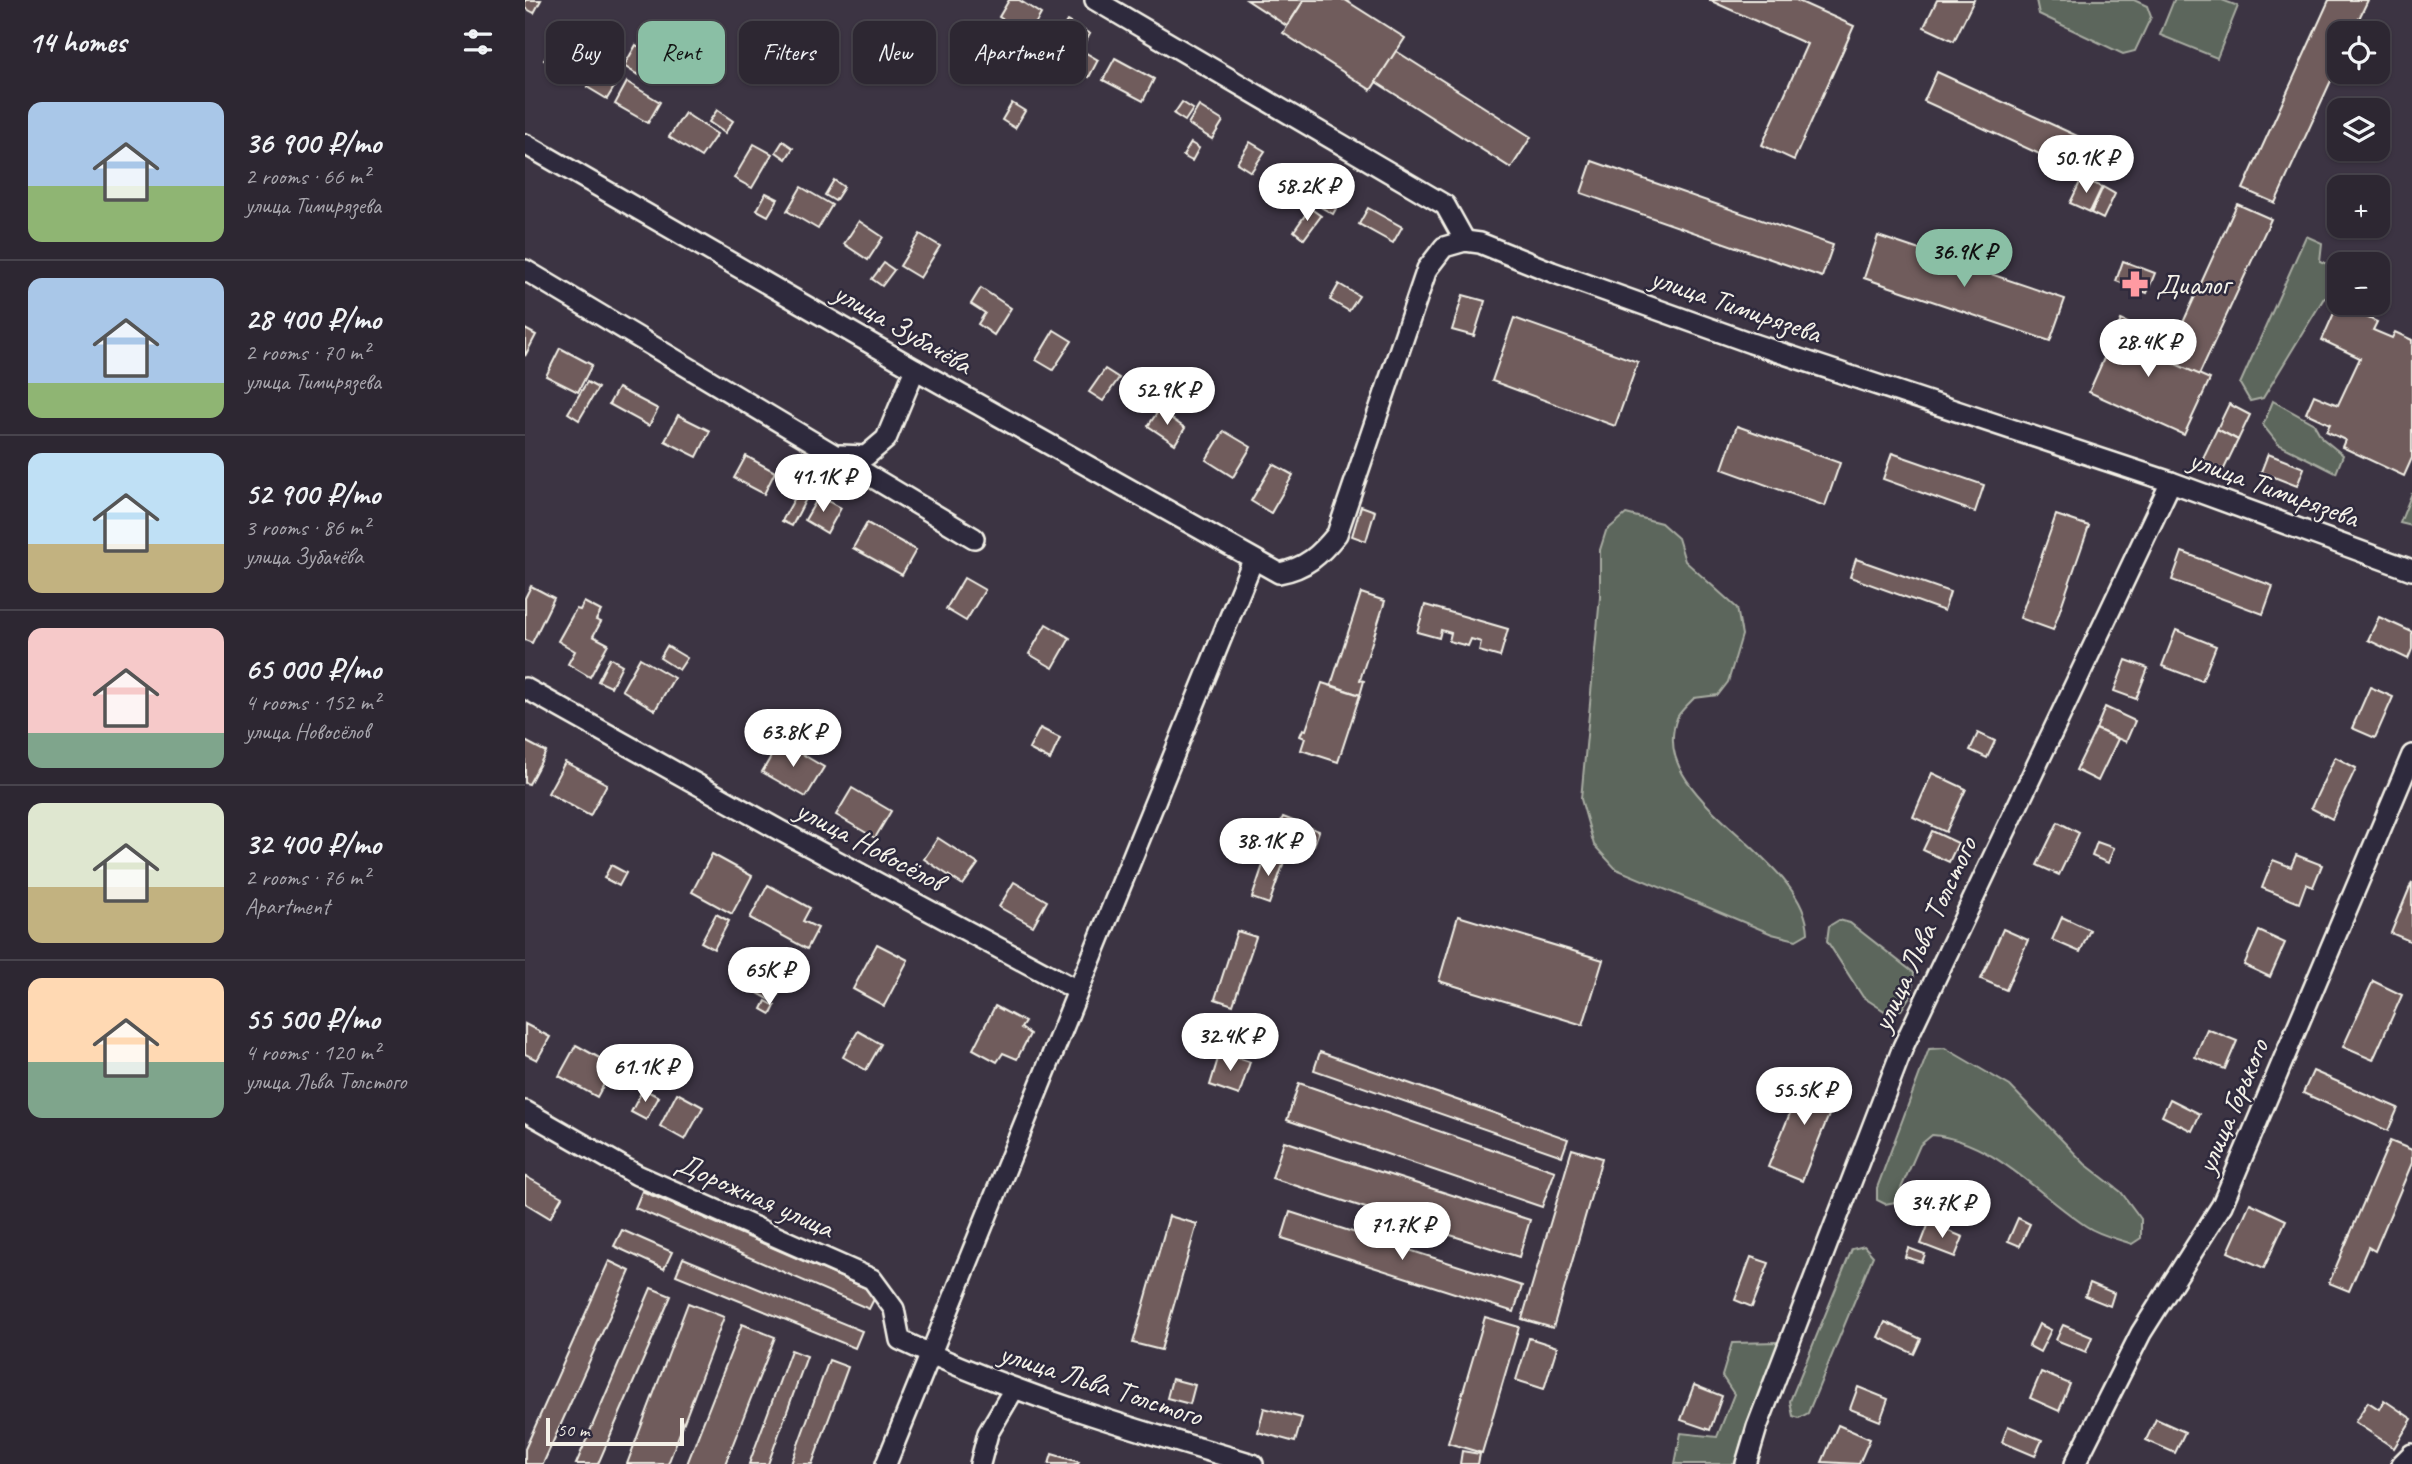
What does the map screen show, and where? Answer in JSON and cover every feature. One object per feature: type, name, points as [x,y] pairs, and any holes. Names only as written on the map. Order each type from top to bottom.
[{"type":"street","points":[[1095,0],[1445,205],[1465,241]]},
{"type":"street","name":"улица Зубачёва","points":[[525,144],[915,369],[1279,573],[1301,569],[1322,552],[1337,534],[1427,269],[1444,247],[1465,241]]},
{"type":"street","name":"улица Тимирязева","points":[[1465,241],[1480,243],[1552,272],[1751,343],[2171,482],[2412,570]]},
{"type":"street","points":[[525,270],[974,538]]},
{"type":"street","points":[[839,455],[866,456],[886,439],[915,369]]},
{"type":"street","name":"улица Льва Толстого","points":[[1746,1464],[1757,1427],[1903,1048],[2171,482]]},
{"type":"street","points":[[886,1464],[1253,560]]},
{"type":"street","name":"улица Новосёлов","points":[[525,688],[779,830],[1077,990]]},
{"type":"street","name":"улица Горького","points":[[2075,1464],[2141,1332],[2222,1205],[2412,755]]},
{"type":"street","name":"Дорожная улица","points":[[525,1111],[637,1175],[873,1279],[894,1309],[900,1340],[931,1355]]},
{"type":"street","name":"улица Льва Толстого","points":[[931,1355],[1014,1389],[1111,1423],[1253,1464]]},
{"type":"street","points":[[980,1464],[988,1433],[1014,1389]]},
{"type":"street","points":[[2402,1464],[2412,1454]]},
{"type":"green space","points":[[2036,0],[2134,0],[2147,6],[2151,17],[2135,51],[2123,54],[2039,14]]},
{"type":"green space","points":[[2174,0],[2222,0],[2238,6],[2217,58],[2160,35]]},
{"type":"green space","points":[[2306,236],[2322,243],[2320,261],[2327,264],[2327,299],[2324,298],[2263,398],[2250,401],[2240,384]]},
{"type":"green space","points":[[2273,401],[2314,424],[2322,438],[2343,455],[2336,473],[2278,444],[2263,425]]},
{"type":"green space","points":[[2412,493],[2412,526],[2400,523]]},
{"type":"green space","points":[[1626,514],[1661,523],[1678,538],[1685,561],[1737,608],[1742,635],[1728,682],[1718,695],[1694,698],[1680,713],[1673,748],[1684,775],[1704,801],[1782,878],[1800,904],[1808,933],[1796,940],[1772,934],[1616,869],[1594,845],[1581,799],[1600,597],[1600,550],[1606,531]]},
{"type":"green space","points":[[1839,920],[1850,923],[1914,973],[1912,993],[1901,1010],[1886,1012],[1863,997],[1827,941],[1829,926]]},
{"type":"green space","points":[[1945,1048],[2010,1086],[2085,1164],[2121,1192],[2141,1219],[2141,1238],[2132,1244],[2097,1232],[1995,1158],[1954,1139],[1932,1135],[1920,1145],[1895,1202],[1885,1204],[1877,1200],[1877,1188],[1929,1049]]},
{"type":"green space","points":[[1864,1246],[1873,1256],[1808,1413],[1799,1418],[1793,1416],[1790,1401],[1852,1249]]},
{"type":"green space","points":[[1779,1342],[1747,1423],[1735,1464],[1675,1464],[1681,1433],[1717,1437],[1734,1394],[1722,1376],[1732,1343]]},
{"type":"building","points":[[525,0],[541,0],[534,13],[525,8]]},
{"type":"building","points":[[1009,0],[1019,0],[1041,14],[1037,21],[1006,21],[999,17]]},
{"type":"building","points":[[1247,0],[1304,0],[1287,26]]},
{"type":"building","points":[[1304,0],[1345,0],[1405,38],[1371,90],[1283,33]]},
{"type":"building","points":[[1709,0],[1796,0],[1854,26],[1794,160],[1762,145],[1807,44]]},
{"type":"building","points":[[1937,0],[1974,0],[1954,41],[1924,27]]},
{"type":"building","points":[[2329,0],[2368,0],[2358,21],[2327,21],[2327,84],[2329,84],[2275,203],[2243,189]]},
{"type":"building","points":[[636,45],[638,46],[638,75],[624,66]]},
{"type":"building","points":[[1396,51],[1531,137],[1511,168],[1376,82]]},
{"type":"building","points":[[1086,53],[1098,60],[1089,77],[1086,75]]},
{"type":"building","points":[[1115,58],[1154,79],[1143,101],[1103,80]]},
{"type":"building","points":[[1937,72],[2097,145],[2083,174],[1924,101]]},
{"type":"building","points":[[627,82],[660,102],[648,123],[615,104]]},
{"type":"building","points":[[589,84],[616,84],[607,99],[587,87]]},
{"type":"building","points":[[1182,102],[1193,109],[1185,121],[1174,114]]},
{"type":"building","points":[[1012,103],[1025,111],[1015,128],[1002,120]]},
{"type":"building","points":[[1199,106],[1223,121],[1212,139],[1188,124]]},
{"type":"building","points":[[717,110],[733,121],[725,133],[709,122]]},
{"type":"building","points":[[685,113],[717,134],[701,157],[669,137]]},
{"type":"building","points":[[783,141],[793,148],[786,159],[776,152]]},
{"type":"building","points":[[1250,142],[1265,151],[1251,172],[1237,163]]},
{"type":"building","points":[[1191,143],[1199,148],[1192,161],[1183,156]]},
{"type":"building","points":[[754,144],[772,154],[752,188],[734,178]]},
{"type":"building","points":[[1592,161],[1833,245],[1822,277],[1581,193]]},
{"type":"building","points":[[1306,171],[1345,193],[1333,214],[1294,192]]},
{"type":"building","points":[[2082,178],[2102,187],[2090,212],[2070,203]]},
{"type":"building","points":[[834,180],[844,187],[835,201],[825,195]]},
{"type":"building","points":[[801,187],[832,205],[818,229],[787,211]]},
{"type":"building","points":[[2103,187],[2115,194],[2103,219],[2091,213]]},
{"type":"building","points":[[766,193],[778,199],[768,216],[757,210]]},
{"type":"building","points":[[2237,204],[2271,219],[2199,375],[2166,360]]},
{"type":"building","points":[[1310,208],[1321,216],[1304,239],[1294,231]]},
{"type":"building","points":[[1368,208],[1402,227],[1393,243],[1359,224]]},
{"type":"building","points":[[859,221],[883,237],[868,260],[844,244]]},
{"type":"building","points":[[920,234],[940,246],[920,278],[900,266]]},
{"type":"building","points":[[1878,236],[2065,299],[2050,341],[1864,278]]},
{"type":"building","points":[[2123,261],[2155,273],[2147,293],[2116,281]]},
{"type":"building","points":[[884,263],[894,270],[882,286],[872,279]]},
{"type":"building","points":[[1339,284],[1359,296],[1349,311],[1330,300]]},
{"type":"building","points":[[981,288],[1011,308],[994,335],[978,324],[985,313],[971,304]]},
{"type":"building","points":[[1463,295],[1485,301],[1474,336],[1452,330]]},
{"type":"building","points":[[2333,315],[2362,315],[2377,322],[2373,330],[2392,338],[2395,332],[2412,340],[2412,458],[2404,476],[2342,447],[2345,440],[2326,431],[2330,424],[2306,413],[2314,395],[2338,405],[2360,358],[2322,340]]},
{"type":"building","points":[[1514,318],[1638,362],[1615,426],[1492,381]]},
{"type":"building","points":[[2121,320],[2173,344],[2166,360],[2210,379],[2184,435],[2089,392]]},
{"type":"building","points":[[525,329],[536,335],[525,356]]},
{"type":"building","points":[[1054,330],[1072,341],[1053,370],[1036,360]]},
{"type":"building","points":[[560,348],[592,365],[578,392],[546,376]]},
{"type":"building","points":[[1105,369],[1119,378],[1103,401],[1089,392]]},
{"type":"building","points":[[587,382],[598,388],[579,420],[568,413]]},
{"type":"building","points":[[618,388],[658,409],[649,426],[609,404]]},
{"type":"building","points":[[2229,404],[2250,415],[2238,440],[2217,429]]},
{"type":"building","points":[[1159,410],[1185,428],[1175,444],[1148,426]]},
{"type":"building","points":[[678,415],[710,431],[697,457],[665,441]]},
{"type":"building","points":[[1737,426],[1840,463],[1825,506],[1722,469]]},
{"type":"building","points":[[2217,429],[2238,440],[2223,471],[2202,460]]},
{"type":"building","points":[[1224,431],[1251,447],[1233,477],[1206,460]]},
{"type":"building","points":[[1892,453],[1984,485],[1975,512],[1883,479]]},
{"type":"building","points":[[2268,454],[2304,468],[2297,486],[2261,472]]},
{"type":"building","points":[[746,456],[775,472],[764,494],[734,478]]},
{"type":"building","points":[[1273,464],[1293,475],[1271,513],[1251,501]]},
{"type":"building","points":[[797,494],[806,499],[792,526],[782,521]]},
{"type":"building","points":[[819,496],[841,508],[827,533],[805,520]]},
{"type":"building","points":[[1361,506],[1375,511],[1366,541],[1352,536]]},
{"type":"building","points":[[2056,515],[2089,526],[2053,630],[2020,618]]},
{"type":"building","points":[[867,523],[916,550],[902,575],[853,548]]},
{"type":"building","points":[[2182,552],[2273,586],[2263,614],[2172,580]]},
{"type":"building","points":[[1856,559],[1950,592],[1944,611],[1850,577]]},
{"type":"building","points":[[964,578],[985,590],[966,621],[946,609]]},
{"type":"building","points":[[531,586],[554,598],[532,643],[525,640],[525,598]]},
{"type":"building","points":[[1361,593],[1385,601],[1360,680],[1364,681],[1360,695],[1331,685]]},
{"type":"building","points":[[584,602],[601,611],[596,620],[601,622],[593,636],[608,644],[590,677],[568,664],[575,651],[558,641],[576,609],[580,610]]},
{"type":"building","points":[[1425,605],[1508,629],[1500,657],[1479,651],[1481,642],[1471,639],[1468,646],[1449,641],[1451,633],[1441,630],[1439,638],[1417,632]]},
{"type":"building","points":[[2379,617],[2412,632],[2412,649],[2408,659],[2368,640]]},
{"type":"building","points":[[1046,624],[1070,638],[1053,668],[1029,654]]},
{"type":"building","points":[[2176,630],[2216,646],[2202,681],[2162,666]]},
{"type":"building","points":[[667,646],[687,658],[679,670],[660,658]]},
{"type":"building","points":[[610,658],[622,665],[611,687],[598,681]]},
{"type":"building","points":[[640,658],[674,678],[655,710],[622,690]]},
{"type":"building","points":[[2126,660],[2148,668],[2136,699],[2114,691]]},
{"type":"building","points":[[1322,683],[1360,695],[1338,762],[1301,750],[1305,738],[1300,736],[1303,729],[1306,730]]},
{"type":"building","points":[[2370,687],[2393,697],[2375,738],[2352,728]]},
{"type":"building","points":[[2105,707],[2135,721],[2126,742],[2096,729]]},
{"type":"building","points":[[1040,728],[1060,738],[1050,760],[1029,749]]},
{"type":"building","points":[[2096,729],[2118,739],[2098,781],[2076,770]]},
{"type":"building","points":[[1978,733],[1995,741],[1987,758],[1970,750]]},
{"type":"building","points":[[525,741],[546,752],[529,784],[525,783]]},
{"type":"building","points":[[780,741],[824,767],[806,797],[762,772]]},
{"type":"building","points":[[2335,757],[2356,768],[2332,819],[2311,808]]},
{"type":"building","points":[[565,762],[607,784],[590,816],[548,793]]},
{"type":"building","points":[[1932,773],[1966,789],[1946,832],[1913,817]]},
{"type":"building","points":[[852,788],[891,811],[875,838],[836,815]]},
{"type":"building","points":[[1283,817],[1319,831],[1314,845],[1277,830]]},
{"type":"building","points":[[2058,822],[2079,833],[2059,875],[2037,865]]},
{"type":"building","points":[[1932,831],[1958,843],[1949,862],[1923,850]]},
{"type":"building","points":[[938,838],[978,864],[963,885],[924,859]]},
{"type":"building","points":[[2097,842],[2114,848],[2108,863],[2092,856]]},
{"type":"building","points":[[1267,853],[1285,859],[1269,904],[1252,898]]},
{"type":"building","points":[[712,854],[752,876],[732,914],[692,892]]},
{"type":"building","points":[[2296,855],[2322,865],[2313,887],[2306,884],[2299,903],[2262,888],[2273,860],[2291,867]]},
{"type":"building","points":[[611,865],[626,873],[619,886],[604,878]]},
{"type":"building","points":[[1014,882],[1047,901],[1033,926],[999,907]]},
{"type":"building","points":[[2412,882],[2412,942],[2391,933]]},
{"type":"building","points":[[768,885],[810,908],[803,921],[818,928],[807,949],[750,918]]},
{"type":"building","points":[[716,914],[729,921],[714,949],[701,942]]},
{"type":"building","points":[[1458,916],[1603,960],[1583,1025],[1439,981]]},
{"type":"building","points":[[2062,917],[2090,930],[2080,952],[2052,940]]},
{"type":"building","points":[[2003,929],[2028,940],[2006,990],[1981,979]]},
{"type":"building","points":[[1237,931],[1256,937],[1233,1005],[1215,999]]},
{"type":"building","points":[[2259,931],[2285,943],[2270,977],[2244,965]]},
{"type":"building","points":[[877,944],[908,960],[884,1006],[853,989]]},
{"type":"building","points":[[789,950],[803,957],[795,971],[781,964]]},
{"type":"building","points":[[773,963],[790,973],[774,1002],[758,993]]},
{"type":"building","points":[[2373,981],[2402,995],[2373,1060],[2343,1047]]},
{"type":"building","points":[[766,1001],[775,1006],[771,1014],[762,1009]]},
{"type":"building","points":[[995,1006],[1025,1022],[1021,1028],[1030,1034],[1017,1059],[1003,1053],[997,1062],[973,1049]]},
{"type":"building","points":[[525,1024],[550,1037],[537,1060],[525,1054]]},
{"type":"building","points":[[2207,1029],[2237,1041],[2225,1069],[2195,1057]]},
{"type":"building","points":[[858,1031],[881,1044],[866,1070],[843,1057]]},
{"type":"building","points":[[576,1045],[614,1066],[597,1097],[559,1076]]},
{"type":"building","points":[[1220,1052],[1250,1062],[1239,1095],[1210,1085]]},
{"type":"building","points":[[1320,1052],[1568,1139],[1562,1156],[1314,1070]]},
{"type":"building","points":[[2313,1071],[2398,1108],[2388,1131],[2303,1093]]},
{"type":"building","points":[[1806,1074],[1840,1088],[1802,1181],[1768,1167]]},
{"type":"building","points":[[1299,1083],[1555,1171],[1542,1207],[1287,1120]]},
{"type":"building","points":[[643,1089],[659,1097],[646,1120],[631,1112]]},
{"type":"building","points":[[677,1093],[703,1107],[685,1140],[660,1126]]},
{"type":"building","points":[[2170,1099],[2200,1114],[2192,1131],[2162,1116]]},
{"type":"building","points":[[1284,1141],[1530,1220],[1519,1257],[1272,1178]]},
{"type":"building","points":[[2390,1141],[2412,1150],[2412,1163],[2375,1251],[2368,1247],[2349,1291],[2329,1283]]},
{"type":"building","points":[[1572,1149],[1602,1158],[1553,1328],[1522,1319]]},
{"type":"building","points":[[525,1176],[562,1197],[550,1218],[525,1203]]},
{"type":"building","points":[[642,1191],[877,1293],[869,1309],[635,1208]]},
{"type":"building","points":[[2250,1203],[2286,1220],[2264,1268],[2228,1252]]},
{"type":"building","points":[[1290,1212],[1522,1286],[1514,1312],[1282,1238]]},
{"type":"building","points":[[1169,1216],[1197,1224],[1161,1350],[1133,1343]]},
{"type":"building","points":[[2018,1218],[2030,1224],[2020,1246],[2008,1241]]},
{"type":"building","points":[[1929,1223],[1963,1237],[1955,1257],[1921,1244]]},
{"type":"building","points":[[622,1230],[672,1252],[664,1269],[614,1246]]},
{"type":"building","points":[[1908,1248],[1925,1254],[1922,1262],[1905,1257]]},
{"type":"building","points":[[1751,1257],[1769,1263],[1752,1307],[1735,1300]]},
{"type":"building","points":[[683,1258],[862,1331],[855,1348],[676,1275]]},
{"type":"building","points":[[609,1261],[630,1271],[543,1464],[525,1464],[525,1449]]},
{"type":"building","points":[[2090,1283],[2114,1293],[2110,1306],[2085,1296]]},
{"type":"building","points":[[651,1288],[671,1296],[598,1464],[576,1464]]},
{"type":"building","points":[[688,1303],[724,1317],[668,1464],[627,1464]]},
{"type":"building","points":[[1485,1317],[1519,1327],[1482,1453],[1448,1443]]},
{"type":"building","points":[[1885,1322],[1921,1339],[1914,1354],[1878,1337]]},
{"type":"building","points":[[742,1324],[775,1337],[725,1464],[687,1464]]},
{"type":"building","points":[[2039,1324],[2051,1330],[2040,1352],[2029,1346]]},
{"type":"building","points":[[2063,1325],[2092,1337],[2086,1352],[2056,1340]]},
{"type":"building","points":[[1529,1338],[1557,1347],[1544,1389],[1516,1380]]},
{"type":"building","points":[[791,1350],[807,1356],[768,1464],[749,1464]]},
{"type":"building","points":[[829,1360],[848,1367],[812,1464],[791,1464]]},
{"type":"building","points":[[2041,1372],[2070,1384],[2059,1411],[2030,1398]]},
{"type":"building","points":[[1172,1379],[1195,1385],[1190,1404],[1167,1398]]},
{"type":"building","points":[[1694,1385],[1722,1396],[1710,1430],[1681,1420]]},
{"type":"building","points":[[1858,1387],[1888,1399],[1880,1421],[1850,1409]]},
{"type":"building","points":[[2384,1400],[2412,1419],[2394,1448],[2355,1422],[2368,1402],[2379,1409]]},
{"type":"building","points":[[1264,1408],[1302,1418],[1295,1442],[1258,1432]]},
{"type":"building","points":[[2156,1419],[2185,1432],[2175,1453],[2146,1440]]},
{"type":"building","points":[[1838,1425],[1870,1439],[1859,1464],[1822,1462]]},
{"type":"building","points":[[2008,1426],[2042,1440],[2035,1456],[2002,1442]]},
{"type":"building","points":[[1462,1451],[1480,1454],[1478,1464],[1460,1464]]},
{"type":"building","points":[[1052,1454],[1079,1462],[1049,1464]]},
{"type":"place","name":"Диалог","points":[[2135,284]]}]
